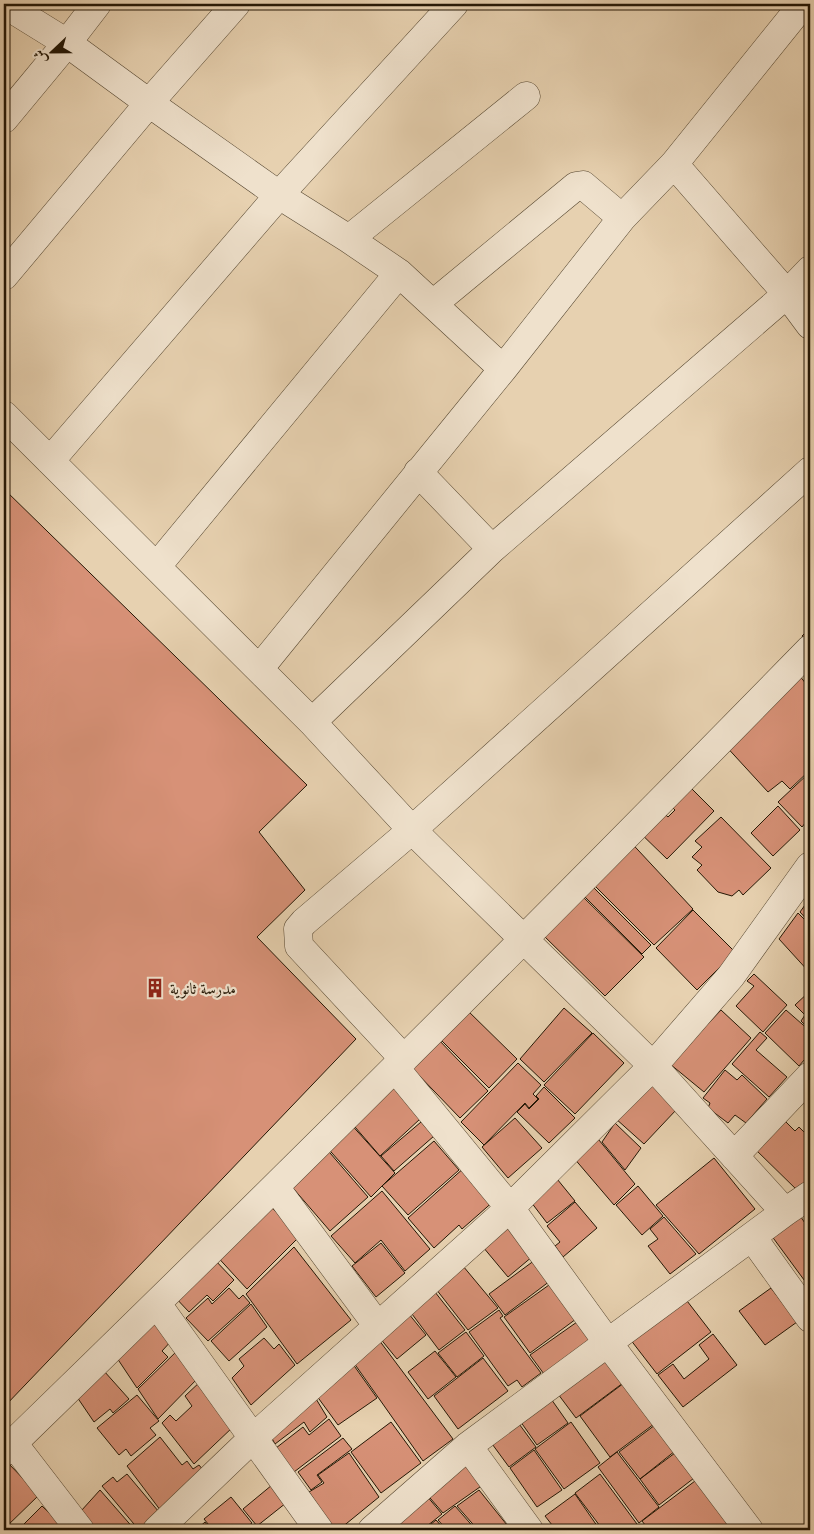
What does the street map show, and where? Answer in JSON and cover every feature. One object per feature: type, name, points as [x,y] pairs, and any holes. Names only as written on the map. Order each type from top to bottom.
[{"type":"street","points":[[4,4],[67,43],[279,195],[349,239],[399,274],[503,369]]},
{"type":"street","points":[[4,119],[97,4]]},
{"type":"street","points":[[4,276],[149,103],[236,4]]},
{"type":"street","points":[[50,461],[279,195],[454,4]]},
{"type":"street","points":[[259,669],[503,369],[622,218],[674,164],[803,4]]},
{"type":"street","points":[[349,239],[526,96]]},
{"type":"street","points":[[674,164],[787,294],[810,325]]},
{"type":"street","points":[[433,304],[576,186],[583,185],[622,218]]},
{"type":"street","points":[[312,722],[492,549],[787,294],[810,270]]},
{"type":"street","points":[[157,566],[399,274]]},
{"type":"street","points":[[4,415],[312,722],[412,830],[653,1066],[784,1212]]},
{"type":"street","points":[[749,1530],[608,1343],[510,1208],[400,1064],[299,946],[298,929],[412,830],[810,471]]},
{"type":"street","points":[[418,472],[492,549]]},
{"type":"street","points":[[80,1530],[8,1447],[157,1304],[400,1064],[523,939],[806,664]]},
{"type":"street","points":[[157,1530],[253,1438],[377,1325],[510,1208],[653,1066],[731,976],[810,866]]},
{"type":"street","points":[[734,1156],[810,1076]]},
{"type":"street","points":[[275,1187],[377,1325]]},
{"type":"street","points":[[372,1530],[468,1446],[784,1212],[810,1196]]},
{"type":"street","points":[[752,1237],[810,1318]]},
{"type":"street","points":[[157,1304],[318,1530]]},
{"type":"street","points":[[468,1446],[528,1530]]},
{"type":"building","name":"مدرسة ثانوية","points":[[4,489],[307,785],[259,832],[305,890],[257,937],[356,1039],[4,1407]]},
{"type":"building","points":[[810,628],[810,647],[802,636]]},
{"type":"building","points":[[796,671],[810,689],[810,770],[790,789],[782,781],[768,792],[723,743]]},
{"type":"building","points":[[810,772],[810,817],[802,827],[778,802]]},
{"type":"building","points":[[680,777],[714,811],[667,859],[633,826],[654,804],[668,817],[675,810],[661,796]]},
{"type":"building","points":[[778,806],[800,830],[773,856],[751,833]]},
{"type":"building","points":[[721,817],[771,868],[743,895],[739,890],[732,896],[718,892],[697,870],[702,865],[692,857],[702,847],[695,841]]},
{"type":"building","points":[[624,835],[693,909],[654,945],[588,879]]},
{"type":"building","points":[[587,881],[651,945],[642,954],[578,890]]},
{"type":"building","points":[[578,892],[644,957],[605,996],[542,934]]},
{"type":"building","points":[[810,898],[810,923],[800,912]]},
{"type":"building","points":[[693,910],[735,952],[697,990],[656,948]]},
{"type":"building","points":[[798,913],[810,925],[810,973],[779,939]]},
{"type":"building","points":[[754,974],[787,1005],[763,1032],[736,1006],[754,986],[747,981]]},
{"type":"building","points":[[810,991],[810,1030],[801,1021],[805,1015],[795,1005]]},
{"type":"building","points":[[464,1007],[517,1059],[489,1088],[440,1039]]},
{"type":"building","points":[[564,1008],[592,1033],[544,1082],[520,1059]]},
{"type":"building","points":[[721,1010],[751,1038],[704,1092],[670,1064]]},
{"type":"building","points":[[786,1010],[810,1031],[810,1053],[799,1066],[765,1033]]},
{"type":"building","points":[[760,1032],[767,1038],[756,1050],[787,1077],[769,1097],[732,1064]]},
{"type":"building","points":[[593,1033],[624,1063],[575,1114],[544,1085]]},
{"type":"building","points":[[436,1037],[488,1091],[460,1118],[408,1064]]},
{"type":"building","points":[[518,1063],[541,1085],[533,1094],[538,1099],[529,1108],[525,1103],[484,1145],[461,1122]]},
{"type":"building","points":[[725,1070],[737,1080],[742,1075],[767,1099],[746,1123],[735,1115],[728,1123],[708,1108],[710,1103],[703,1098]]},
{"type":"building","points":[[390,1080],[420,1119],[380,1156],[349,1120]]},
{"type":"building","points":[[648,1082],[677,1109],[644,1144],[615,1118]]},
{"type":"building","points":[[544,1087],[575,1118],[549,1143],[517,1112],[525,1104],[529,1109],[539,1099],[536,1096]]},
{"type":"building","points":[[515,1118],[542,1148],[508,1178],[482,1147]]},
{"type":"building","points":[[784,1120],[795,1131],[799,1127],[810,1138],[810,1184],[799,1192],[755,1149]]},
{"type":"building","points":[[348,1121],[395,1173],[371,1197],[324,1144]]},
{"type":"building","points":[[421,1122],[434,1136],[394,1171],[381,1156]]},
{"type":"building","points":[[615,1123],[641,1148],[625,1170],[602,1142]]},
{"type":"building","points":[[594,1134],[635,1184],[614,1205],[573,1157]]},
{"type":"building","points":[[434,1141],[459,1170],[408,1215],[382,1186]]},
{"type":"building","points":[[324,1146],[368,1197],[330,1231],[286,1180]]},
{"type":"building","points":[[714,1158],[755,1209],[699,1254],[656,1205]]},
{"type":"building","points":[[465,1167],[495,1200],[462,1229],[459,1225],[434,1248],[408,1218]]},
{"type":"building","points":[[553,1174],[575,1201],[547,1223],[531,1202]]},
{"type":"building","points":[[638,1186],[663,1216],[642,1235],[616,1205]]},
{"type":"building","points":[[382,1191],[430,1249],[405,1271],[381,1240],[355,1263],[331,1236]]},
{"type":"building","points":[[267,1202],[299,1237],[247,1289],[213,1252]]},
{"type":"building","points":[[575,1202],[597,1228],[563,1257],[555,1246],[560,1242],[547,1226]]},
{"type":"building","points":[[664,1217],[696,1254],[670,1274],[648,1246],[658,1239],[650,1229]]},
{"type":"building","points":[[801,1217],[810,1231],[810,1288],[771,1235]]},
{"type":"building","points":[[503,1219],[533,1256],[508,1277],[478,1241]]},
{"type":"building","points":[[381,1243],[405,1273],[376,1297],[352,1266]]},
{"type":"building","points":[[294,1247],[351,1320],[297,1364],[246,1294]]},
{"type":"building","points":[[213,1258],[234,1280],[213,1301],[207,1295],[189,1312],[173,1295]]},
{"type":"building","points":[[535,1260],[550,1281],[505,1315],[489,1294]]},
{"type":"building","points":[[463,1266],[498,1308],[468,1330],[436,1289]]},
{"type":"building","points":[[549,1285],[576,1319],[530,1353],[504,1317]]},
{"type":"building","points":[[431,1287],[465,1330],[439,1350],[406,1306]]},
{"type":"building","points":[[229,1288],[239,1299],[243,1295],[250,1303],[208,1341],[186,1318],[208,1298],[212,1304]]},
{"type":"building","points":[[771,1288],[797,1322],[765,1345],[739,1311]]},
{"type":"building","points":[[684,1297],[711,1332],[657,1374],[630,1339]]},
{"type":"building","points":[[251,1304],[267,1327],[229,1361],[211,1341]]},
{"type":"building","points":[[404,1308],[426,1335],[397,1359],[375,1332]]},
{"type":"building","points":[[499,1310],[503,1316],[500,1318],[541,1373],[522,1387],[517,1380],[508,1386],[469,1332]]},
{"type":"building","points":[[156,1317],[173,1339],[162,1351],[168,1357],[137,1388],[117,1358]]},
{"type":"building","points":[[577,1322],[590,1340],[544,1374],[530,1355]]},
{"type":"building","points":[[466,1332],[484,1356],[457,1377],[438,1353]]},
{"type":"building","points":[[713,1334],[737,1365],[683,1407],[658,1375],[673,1364],[684,1379],[709,1359],[699,1345]]},
{"type":"building","points":[[376,1336],[453,1439],[423,1461],[349,1356]]},
{"type":"building","points":[[264,1338],[274,1349],[279,1344],[295,1365],[251,1405],[232,1378],[244,1366],[239,1359]]},
{"type":"building","points":[[179,1349],[199,1377],[158,1419],[138,1389]]},
{"type":"building","points":[[435,1351],[456,1377],[428,1399],[408,1372]]},
{"type":"building","points":[[602,1355],[623,1383],[576,1418],[555,1390]]},
{"type":"building","points":[[483,1358],[508,1391],[458,1429],[434,1396]]},
{"type":"building","points":[[350,1360],[377,1398],[338,1425],[311,1388]]},
{"type":"building","points":[[104,1371],[129,1399],[113,1413],[110,1409],[94,1422],[77,1397]]},
{"type":"building","points":[[202,1380],[234,1426],[194,1464],[162,1423],[170,1415],[176,1421],[192,1406],[185,1396]]},
{"type":"building","points":[[624,1383],[654,1424],[610,1457],[580,1416]]},
{"type":"building","points":[[307,1384],[327,1417],[310,1432],[304,1422],[275,1444],[262,1420]]},
{"type":"building","points":[[137,1395],[159,1421],[150,1428],[156,1435],[131,1456],[126,1449],[119,1455],[97,1428]]},
{"type":"building","points":[[549,1396],[568,1423],[537,1445],[518,1418]]},
{"type":"building","points":[[514,1417],[536,1447],[509,1467],[487,1437]]},
{"type":"building","points":[[329,1419],[341,1436],[294,1472],[276,1448],[303,1427],[309,1435]]},
{"type":"building","points":[[391,1422],[421,1463],[381,1493],[351,1452]]},
{"type":"building","points":[[571,1422],[600,1463],[564,1489],[535,1449]]},
{"type":"building","points":[[655,1425],[675,1451],[640,1479],[619,1452]]},
{"type":"building","points":[[160,1437],[182,1465],[187,1461],[193,1469],[199,1465],[208,1476],[164,1515],[127,1466]]},
{"type":"building","points":[[343,1438],[352,1449],[317,1475],[322,1482],[311,1490],[298,1472]]},
{"type":"building","points":[[534,1450],[562,1490],[537,1507],[510,1468]]},
{"type":"building","points":[[679,1450],[698,1475],[659,1505],[640,1479]]},
{"type":"building","points":[[617,1452],[659,1507],[639,1523],[598,1467]]},
{"type":"building","points":[[349,1453],[379,1497],[341,1528],[334,1528],[309,1492],[324,1483],[318,1475]]},
{"type":"building","points":[[467,1457],[487,1482],[443,1513],[424,1491]]},
{"type":"building","points":[[7,1462],[39,1495],[4,1529],[4,1465]]},
{"type":"building","points":[[127,1474],[159,1512],[139,1530],[102,1486],[113,1477],[117,1482]]},
{"type":"building","points":[[600,1474],[637,1524],[629,1530],[603,1530],[575,1493]]},
{"type":"building","points":[[699,1478],[739,1530],[649,1530],[642,1521]]},
{"type":"building","points":[[272,1485],[286,1503],[257,1526],[243,1509]]},
{"type":"building","points":[[421,1489],[442,1514],[422,1530],[371,1530]]},
{"type":"building","points":[[100,1490],[135,1530],[98,1530],[81,1511]]},
{"type":"building","points":[[479,1490],[511,1530],[478,1530],[457,1506]]},
{"type":"building","points":[[575,1494],[600,1530],[556,1530],[545,1516]]},
{"type":"building","points":[[231,1497],[252,1523],[243,1530],[213,1530],[204,1519]]},
{"type":"building","points":[[42,1506],[66,1529],[18,1530]]},
{"type":"building","points":[[455,1506],[476,1530],[447,1530],[438,1520]]},
{"type":"building","points":[[436,1520],[445,1530],[424,1530]]},
{"type":"building","points":[[205,1522],[211,1530],[196,1530]]},
{"type":"place","name":"مدرسة ثانوية","points":[[155,988]]}]
